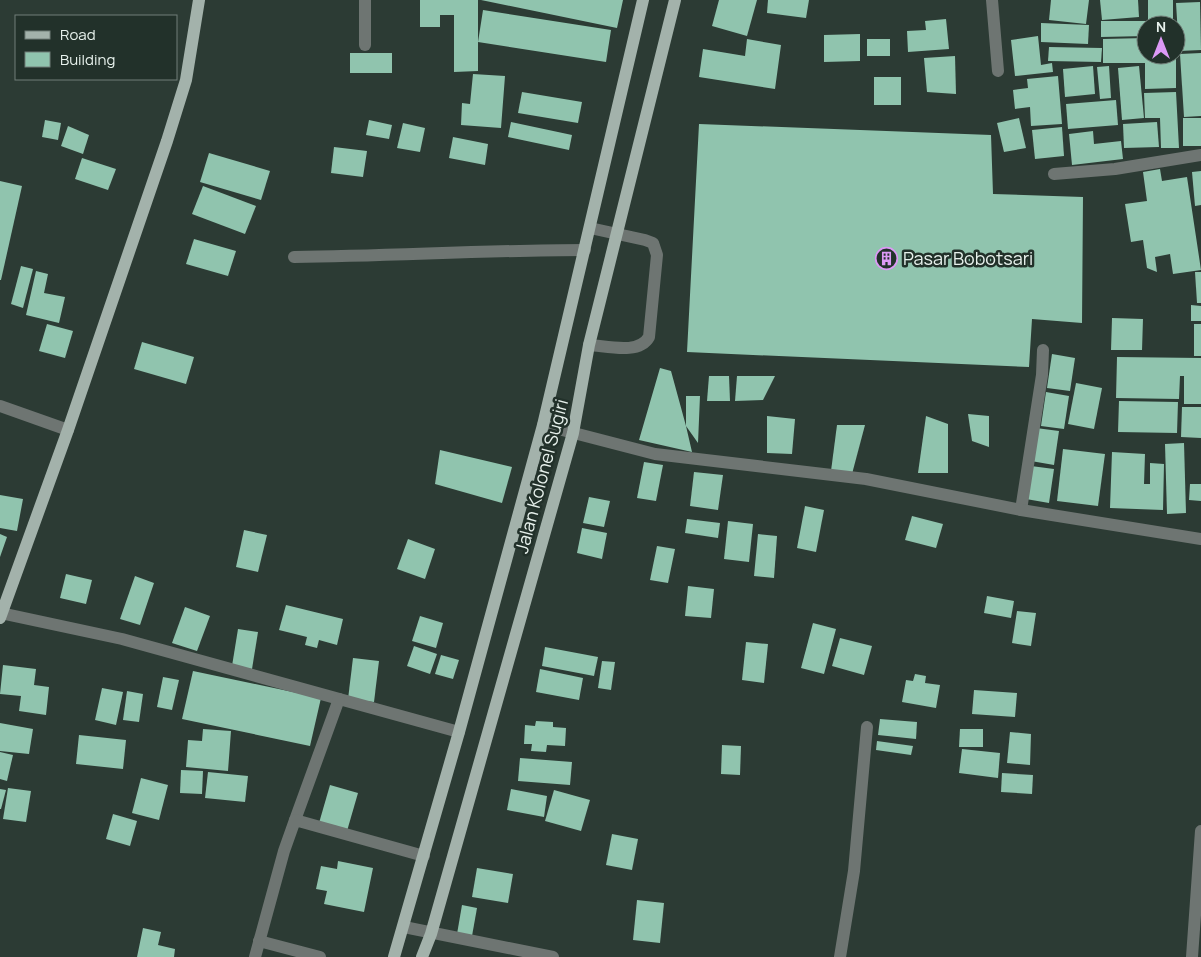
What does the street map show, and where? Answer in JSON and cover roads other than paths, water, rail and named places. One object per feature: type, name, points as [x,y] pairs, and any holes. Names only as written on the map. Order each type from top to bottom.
[{"type":"main road","points":[[1,615],[68,430],[186,80],[199,0]]},
{"type":"main road","points":[[394,957],[459,732],[544,425],[644,0]]},
{"type":"main road","name":"Jalan Kolonel Sugiri","points":[[422,957],[431,934],[573,433],[590,344],[676,0]]},
{"type":"street","points":[[365,0],[365,45]]},
{"type":"street","points":[[992,0],[998,71]]},
{"type":"street","points":[[1054,174],[1115,168],[1201,155]]},
{"type":"street","points":[[590,228],[645,240],[656,248],[657,255],[649,337],[646,343],[637,348],[590,344]]},
{"type":"street","points":[[294,258],[401,256],[486,250],[586,250]]},
{"type":"street","points":[[1021,510],[1042,375],[1043,350]]},
{"type":"street","points":[[0,406],[68,430]]},
{"type":"street","points":[[544,425],[655,454],[866,479],[1021,510],[1201,539]]},
{"type":"street","points":[[1,615],[122,639],[459,732]]},
{"type":"street","points":[[255,957],[284,851],[339,699]]},
{"type":"street","points":[[840,957],[854,871],[867,727]]},
{"type":"street","points":[[296,820],[424,856]]},
{"type":"street","points":[[1192,957],[1201,832]]},
{"type":"street","points":[[404,927],[431,934],[553,957]]},
{"type":"street","points":[[258,941],[320,957]]},
{"type":"place","name":"Pasar Bobotsari","points":[[887,258]]}]
